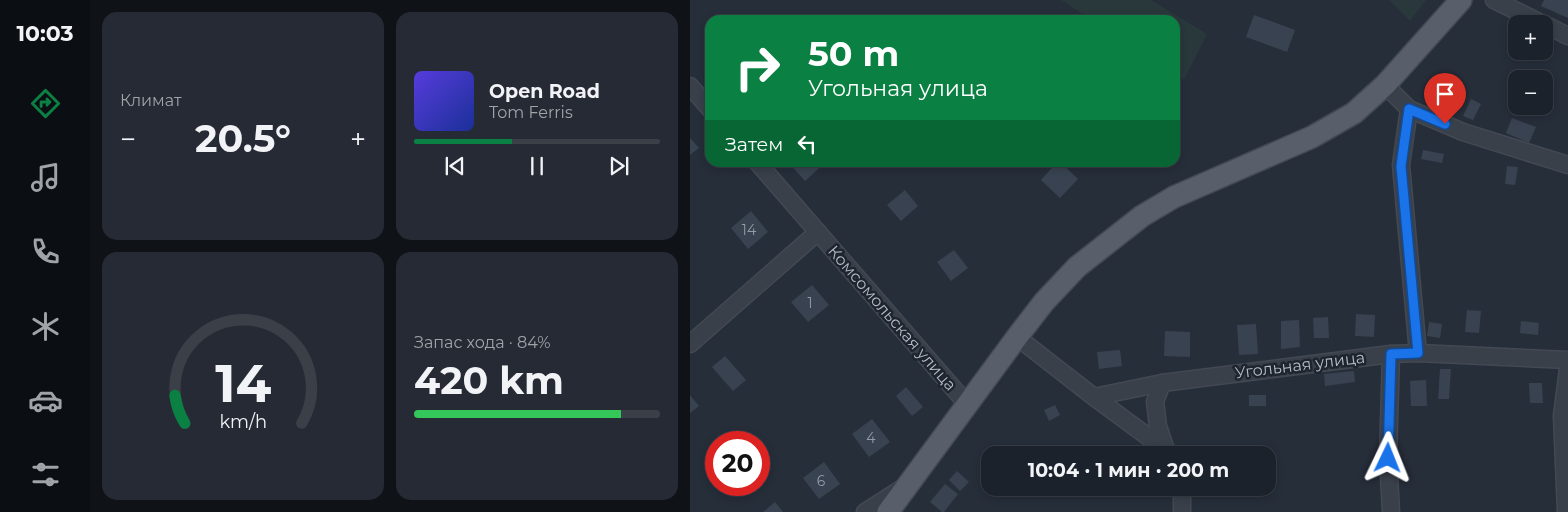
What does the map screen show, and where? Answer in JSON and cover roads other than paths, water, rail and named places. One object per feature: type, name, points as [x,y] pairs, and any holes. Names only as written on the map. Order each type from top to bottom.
[{"type":"main road","points":[[888,512],[1044,302],[1077,267],[1142,216],[1174,197],[1312,137],[1354,113],[1384,86],[1461,0]]},
{"type":"street","points":[[1494,0],[1525,15]]},
{"type":"street","points":[[1553,29],[1568,36]]},
{"type":"street","points":[[690,86],[705,103]]},
{"type":"street","points":[[1384,86],[1409,109],[1463,132],[1568,165]]},
{"type":"street","points":[[1409,109],[1401,166],[1418,353]]},
{"type":"street","name":"Комсомольская улица","points":[[761,167],[967,404]]},
{"type":"street","name":"Комсомольская улица","points":[[690,344],[818,232]]},
{"type":"street","points":[[1017,337],[1159,446]]},
{"type":"street","name":"Угольная улица","points":[[1094,397],[1162,383],[1391,354],[1418,353],[1568,360]]},
{"type":"street","points":[[1390,512],[1388,458],[1391,354]]},
{"type":"street","points":[[1566,512],[1562,416],[1568,369]]},
{"type":"street","points":[[1162,383],[1155,402],[1158,426],[1165,446]]},
{"type":"street","points":[[865,512],[908,485]]},
{"type":"street","points":[[1182,496],[1182,512]]}]
